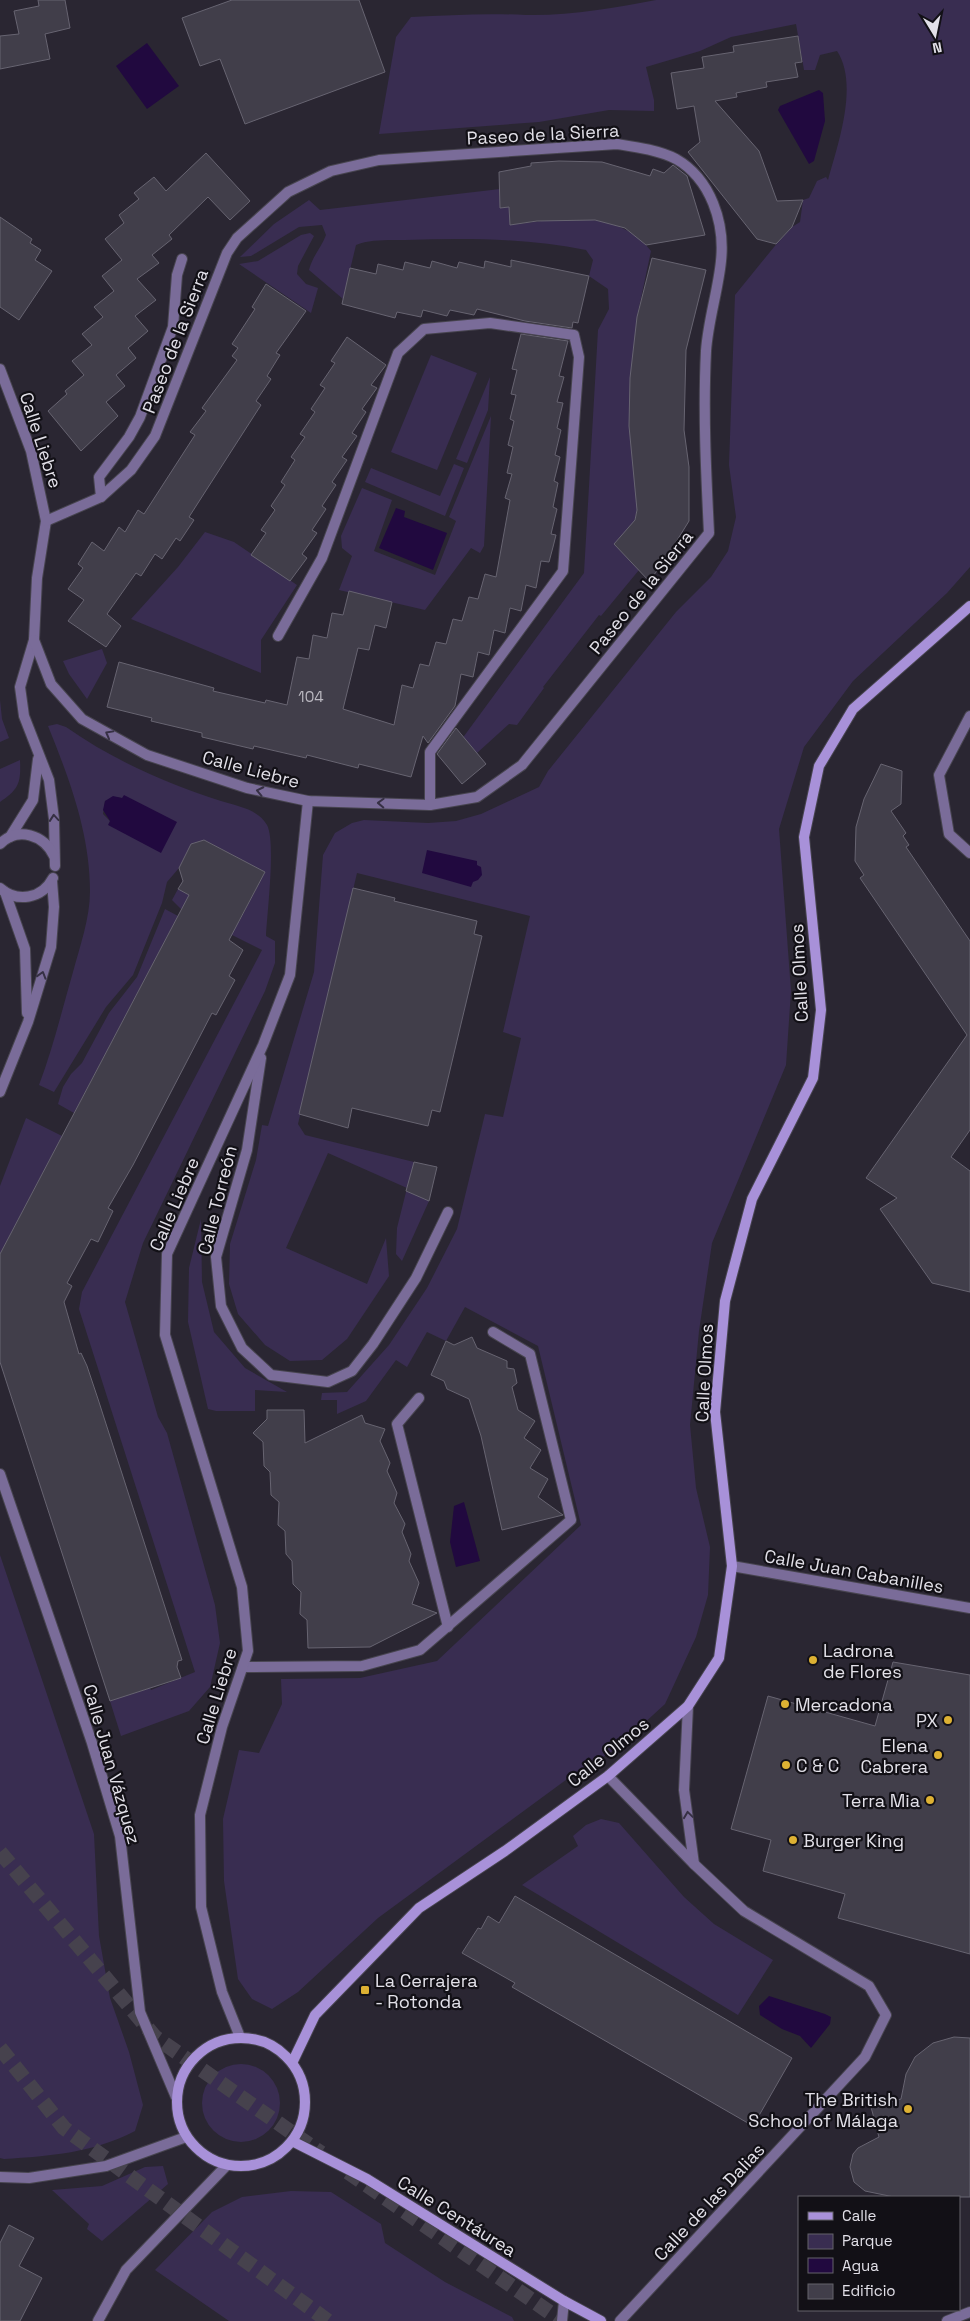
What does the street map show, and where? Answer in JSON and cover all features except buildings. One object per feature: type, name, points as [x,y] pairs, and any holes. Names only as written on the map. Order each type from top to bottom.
[{"type":"street","name":"Paseo de la Sierra","points":[[46,521],[101,497],[131,470],[155,436],[227,253],[237,238],[288,192],[331,171],[379,160],[617,144],[646,149],[676,160],[698,177],[712,200],[721,230],[721,260],[707,340],[703,411],[709,533],[522,765],[477,796],[430,805],[308,801]]},
{"type":"street","points":[[101,497],[99,477],[129,437],[140,417],[173,327],[177,274],[182,259]]},
{"type":"street","points":[[278,636],[322,558],[398,353],[402,348],[424,329],[490,323],[574,335],[579,356],[563,571],[430,752],[430,805]]},
{"type":"street","name":"Calle Liebre","points":[[0,369],[31,451],[46,521],[37,578],[34,640],[20,687],[24,716],[50,790],[54,819],[55,866],[52,881]]},
{"type":"street","name":"Calle Olmos","points":[[293,2061],[316,2015],[419,1908],[505,1851],[608,1776],[688,1706],[719,1658],[732,1566],[715,1412],[725,1301],[752,1199],[813,1078],[821,1010],[804,837],[819,766],[853,710],[970,606]]},
{"type":"street","name":"Calle Liebre","points":[[34,640],[51,684],[82,719],[147,755],[247,788],[308,801],[290,975],[263,1045],[167,1254],[165,1335],[242,1587],[248,1651],[222,1726],[200,1815],[201,1907],[222,1992],[240,2037]]},
{"type":"street","points":[[970,716],[939,775],[949,834],[970,852]]},
{"type":"street","name":"Calle Liebre","points":[[10,837],[33,800],[39,756]]},
{"type":"street","points":[[0,844],[10,837],[21,834],[41,839],[51,851],[55,866]]},
{"type":"street","points":[[3,890],[15,897],[36,895],[52,881]]},
{"type":"street","points":[[0,1092],[28,1022],[51,946],[54,907],[52,881]]},
{"type":"street","points":[[3,890],[25,949],[28,1022]]},
{"type":"street","name":"Calle Torreón","points":[[263,1045],[247,1150],[216,1257],[221,1306],[242,1348],[271,1375],[328,1382],[352,1371],[373,1344],[416,1278],[448,1212]]},
{"type":"street","points":[[243,1667],[362,1666],[420,1650],[571,1520],[530,1354],[493,1332]]},
{"type":"street","points":[[419,1398],[397,1424],[448,1626]]},
{"type":"street","name":"Calle Juan Vázquez","points":[[0,1474],[92,1743],[120,1836],[140,2012],[176,2097]]},
{"type":"street","name":"Calle Juan Cabanilles","points":[[732,1566],[970,1608]]},
{"type":"street","points":[[688,1706],[684,1790],[694,1864]]},
{"type":"street","name":"Calle de las Dalias","points":[[608,1776],[744,1912],[869,1986],[886,2015],[865,2057],[620,2321]]},
{"type":"street","points":[[240,2037],[269,2043],[293,2061],[307,2102],[294,2142],[264,2164],[226,2166],[203,2156],[186,2137],[178,2118],[176,2097],[187,2068],[210,2046],[240,2037]]},
{"type":"street","points":[[0,2177],[29,2178],[106,2166],[186,2137]]},
{"type":"street","name":"Calle Centáurea","points":[[294,2142],[366,2179],[564,2301],[600,2321]]},
{"type":"street","points":[[98,2321],[126,2270],[226,2166]]},
{"type":"street","points":[[562,2321],[564,2301]]},
{"type":"street","points":[[947,2321],[970,2312]]},
{"type":"green space","points":[[656,0],[970,0],[970,567],[947,593],[853,681],[804,747],[779,829],[791,991],[786,1065],[712,1243],[699,1331],[690,1425],[696,1488],[710,1547],[708,1595],[696,1637],[665,1704],[616,1749],[574,1774],[378,1918],[298,1992],[272,2009],[252,1999],[238,1979],[224,1881],[223,1819],[239,1750],[259,1753],[282,1704],[281,1679],[360,1678],[437,1661],[581,1525],[538,1346],[465,1307],[446,1341],[427,1332],[407,1367],[396,1360],[366,1401],[337,1414],[337,1400],[321,1400],[322,1393],[347,1392],[389,1345],[427,1288],[457,1229],[485,1114],[503,1117],[521,1038],[503,1032],[530,916],[357,873],[298,1124],[305,1135],[414,1162],[411,1174],[420,1197],[429,1201],[402,1261],[396,1254],[397,1228],[407,1188],[328,1153],[286,1248],[367,1284],[386,1238],[389,1276],[347,1339],[322,1360],[290,1361],[265,1345],[238,1314],[229,1284],[230,1244],[256,1160],[262,1125],[268,1126],[314,972],[323,855],[335,833],[352,823],[364,820],[428,823],[456,821],[481,814],[539,787],[548,771],[676,612],[711,577],[728,551],[736,517],[729,465],[735,295],[774,247],[792,227],[800,222],[803,200],[809,198],[817,181],[826,177],[828,180],[845,114],[846,80],[843,65],[837,51],[820,55],[815,70],[804,70],[796,24],[731,37],[700,51],[646,67],[654,100],[654,111],[609,110],[539,122],[379,134],[396,37],[411,17],[575,13]]},
{"type":"green space","points":[[500,189],[500,208],[509,207],[518,224],[572,219],[607,223],[623,229],[638,238],[651,251],[637,317],[637,510],[634,522],[614,544],[639,570],[601,616],[599,615],[543,687],[517,725],[509,724],[477,753],[468,743],[445,762],[584,573],[598,330],[609,309],[608,289],[589,276],[593,260],[586,250],[519,241],[450,239],[380,240],[362,243],[356,245],[343,299],[309,270],[326,235],[322,225],[299,227],[251,256],[240,257],[274,224],[309,200],[320,210]]},
{"type":"green space","points":[[310,233],[314,236],[298,266],[297,274],[306,284],[318,288],[311,313],[239,264],[258,261],[301,235]]},
{"type":"green space","points":[[431,355],[477,373],[437,470],[391,452]]},
{"type":"green space","points":[[490,377],[488,410],[467,463],[456,459]]},
{"type":"green space","points":[[491,416],[484,546],[480,553],[471,548],[425,610],[339,590],[352,556],[342,548],[341,536],[362,488],[392,500],[374,551],[435,575],[456,521],[449,517]]},
{"type":"green space","points":[[454,464],[464,468],[445,516],[365,482],[371,468],[440,496]]},
{"type":"green space","points":[[205,532],[234,542],[297,585],[261,640],[261,673],[131,619],[178,567]]},
{"type":"green space","points":[[102,649],[107,663],[87,699],[69,674],[63,661]]},
{"type":"green space","points":[[0,700],[2,719],[9,738],[0,742]]},
{"type":"green space","points":[[57,724],[66,727],[102,750],[141,770],[181,787],[253,812],[267,825],[271,846],[266,936],[275,941],[275,963],[265,991],[143,1243],[125,1302],[158,1417],[167,1433],[215,1605],[220,1643],[210,1687],[189,1711],[121,1736],[110,1701],[150,1688],[151,1690],[195,1672],[79,1309],[82,1292],[262,950],[182,910],[172,900],[178,889],[239,922],[265,872],[204,840],[191,844],[179,868],[167,882],[162,903],[133,975],[106,1007],[54,1092],[39,1085],[53,1043],[81,942],[90,901],[89,869],[77,806],[48,726]],"holes":[[[116,797],[122,798],[108,825],[110,821],[103,814],[105,801]]]},
{"type":"green space","points":[[20,760],[18,785],[0,802],[0,769]]},
{"type":"green space","points":[[165,909],[178,916],[74,1113],[58,1104],[63,1087],[71,1074],[82,1063],[109,1013],[137,977]]},
{"type":"green space","points":[[26,1118],[62,1136],[0,1254],[0,1186]]},
{"type":"green space","points":[[201,1219],[202,1282],[214,1332],[245,1368],[287,1392],[255,1390],[255,1411],[216,1411],[208,1409],[188,1322],[189,1268]]},
{"type":"green space","points":[[0,1555],[94,1834],[99,1936],[110,1998],[129,2052],[143,2105],[135,2131],[119,2138],[87,2149],[71,2152],[4,2159],[0,2158]]},
{"type":"green space","points":[[601,1819],[619,1823],[684,1897],[714,1924],[773,1960],[738,2015],[522,1885],[578,1846],[573,1836],[586,1825]]},
{"type":"green space","points":[[241,2064],[256,2067],[273,2081],[277,2088],[280,2103],[277,2118],[263,2135],[256,2139],[241,2142],[226,2139],[209,2125],[205,2118],[202,2103],[205,2088],[219,2071],[226,2067]]},
{"type":"green space","points":[[163,2166],[168,2184],[102,2241],[87,2229],[89,2224],[52,2190],[102,2186],[145,2167]]},
{"type":"green space","points":[[291,2191],[331,2192],[381,2224],[385,2243],[445,2282],[512,2317],[514,2321],[229,2321],[155,2270],[212,2212],[242,2197]]},
{"type":"water","points":[[147,43],[179,86],[147,109],[116,66]]},
{"type":"water","points":[[819,90],[823,93],[825,121],[814,161],[809,164],[778,110],[780,106]]},
{"type":"water","points":[[396,508],[405,511],[404,517],[447,533],[433,570],[379,548]]},
{"type":"water","points":[[124,795],[177,822],[161,853],[108,825],[110,821],[103,810],[105,801],[113,796],[122,798]]},
{"type":"water","points":[[427,850],[477,861],[477,865],[481,867],[482,875],[473,882],[471,887],[422,873]]},
{"type":"water","points":[[464,1502],[480,1561],[456,1567],[450,1542],[454,1506]]},
{"type":"water","points":[[769,1996],[825,2014],[831,2017],[830,2024],[811,2048],[800,2036],[782,2029],[760,2015],[759,2006]]},
{"type":"tunnel","points":[[0,1852],[155,2037],[321,2153]]},
{"type":"tunnel","points":[[0,2048],[64,2128],[328,2321]]},
{"type":"tunnel","points":[[348,2172],[562,2321]]},
{"type":"place","name":"Ladrona de Flores","points":[[813,1660]]},
{"type":"place","name":"Mercadona","points":[[785,1704]]},
{"type":"place","name":"PX","points":[[948,1720]]},
{"type":"place","name":"Elena Cabrera","points":[[938,1755]]},
{"type":"place","name":"C & C","points":[[786,1765]]},
{"type":"place","name":"Terra Mia","points":[[930,1800]]},
{"type":"place","name":"Burger King","points":[[793,1840]]},
{"type":"place","name":"La Cerrajera - Rotonda","points":[[365,1990]]},
{"type":"place","name":"The British School of Málaga","points":[[908,2109]]}]
